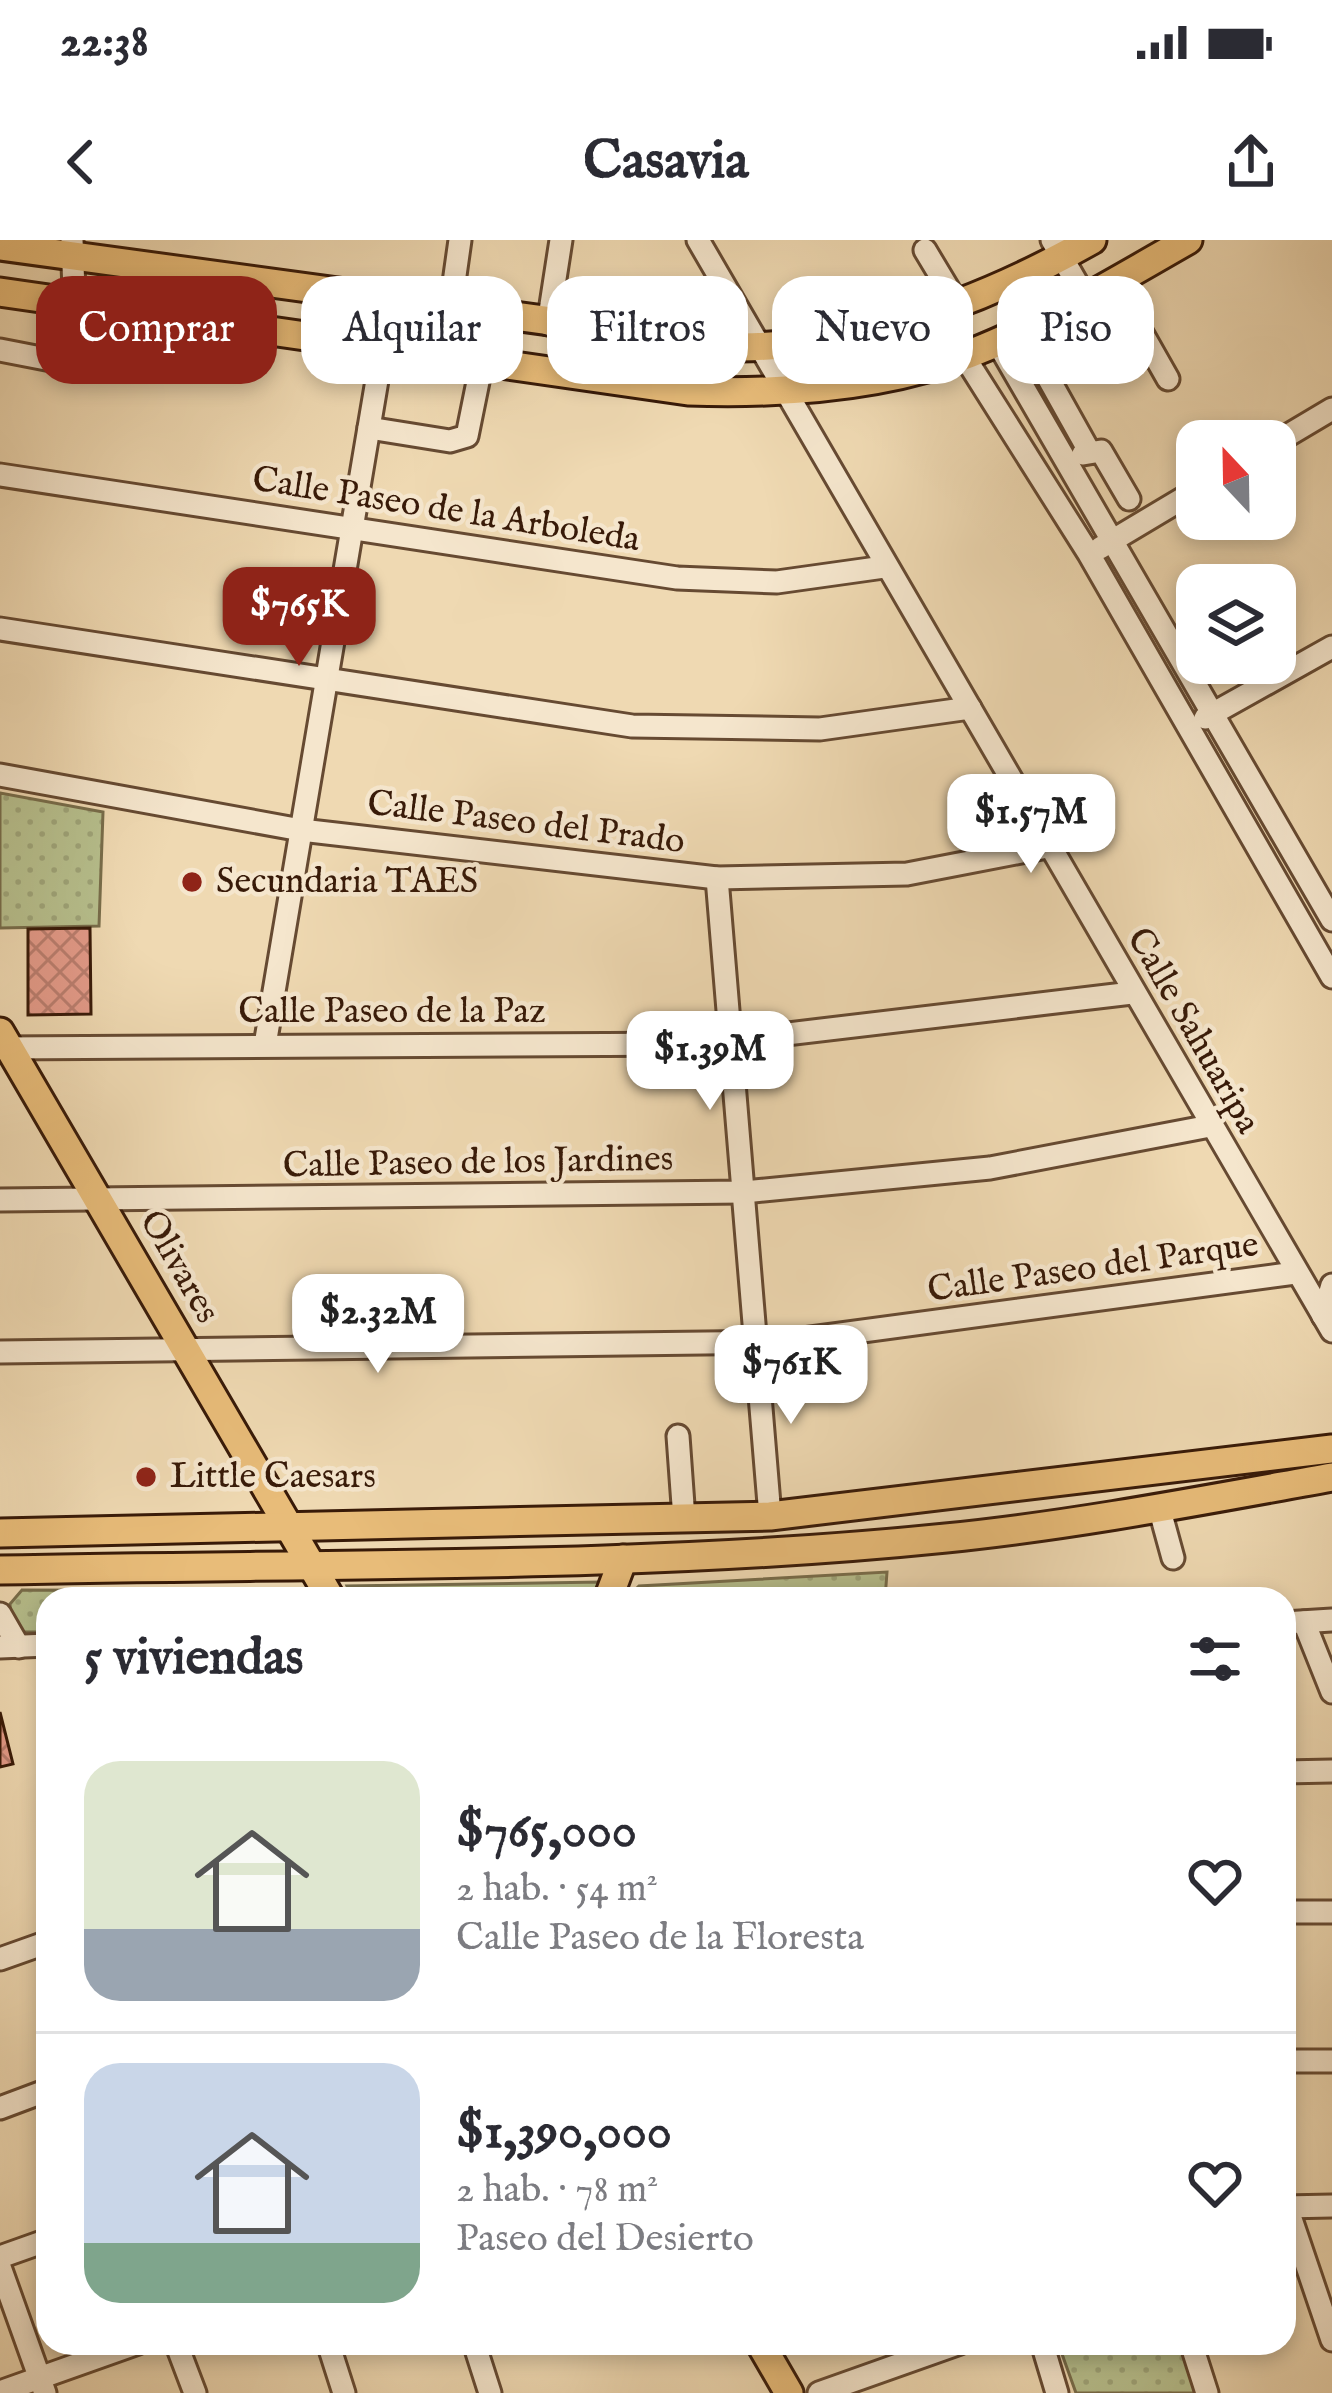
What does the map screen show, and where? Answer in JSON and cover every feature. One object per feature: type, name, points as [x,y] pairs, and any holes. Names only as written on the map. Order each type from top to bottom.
[{"type":"main road","points":[[973,296],[1057,249],[1092,240]]},
{"type":"main road","points":[[1124,276],[1188,240]]},
{"type":"main road","points":[[0,246],[72,246],[301,287]]},
{"type":"main road","points":[[0,292],[36,296]]},
{"type":"main road","points":[[748,345],[772,344]]},
{"type":"main road","points":[[523,368],[688,392],[832,384]]},
{"type":"main road","name":"Olivares","points":[[3,1042],[324,1587]]},
{"type":"main road","points":[[0,1533],[292,1531],[770,1516],[1332,1448]]},
{"type":"main road","points":[[0,1570],[622,1559],[948,1538],[1332,1477]]},
{"type":"main road","points":[[223,1565],[234,1550],[235,1532]]},
{"type":"main road","points":[[612,1587],[622,1559]]},
{"type":"main road","points":[[767,2355],[788,2393]]},
{"type":"street","points":[[455,276],[460,240]]},
{"type":"street","points":[[555,276],[561,240]]},
{"type":"street","name":"Calle Sahuaripa","points":[[698,240],[1327,1323]]},
{"type":"street","points":[[72,246],[74,276]]},
{"type":"street","points":[[1057,249],[1073,276]]},
{"type":"street","points":[[925,250],[941,276]]},
{"type":"street","points":[[0,350],[36,357]]},
{"type":"street","points":[[1154,354],[1168,379]]},
{"type":"street","points":[[973,370],[1089,554],[1332,977]]},
{"type":"street","points":[[265,1045],[376,384]]},
{"type":"street","points":[[369,428],[450,441],[467,436],[478,384]]},
{"type":"street","points":[[1031,384],[1067,464],[1325,892],[1332,920]]},
{"type":"street","points":[[1043,384],[1089,451]]},
{"type":"street","points":[[1296,430],[1332,409]]},
{"type":"street","points":[[1067,464],[1089,451],[1101,451],[1129,499]]},
{"type":"street","name":"Calle Paseo de la Arboleda","points":[[0,475],[677,578],[776,582],[884,567]]},
{"type":"street","points":[[1089,554],[1176,503]]},
{"type":"street","points":[[0,628],[632,726],[820,729],[970,708]]},
{"type":"street","points":[[1188,727],[1332,647]]},
{"type":"street","name":"Calle Paseo del Prado","points":[[0,775],[301,830],[717,878],[907,874],[1047,847]]},
{"type":"street","points":[[717,878],[770,1516]]},
{"type":"street","points":[[1294,911],[1325,892]]},
{"type":"street","name":"Calle Paseo de la Paz","points":[[3,1042],[734,1042],[1132,993]]},
{"type":"street","name":"Calle Paseo de los Jardines","points":[[0,1200],[744,1192],[990,1168],[1210,1126]]},
{"type":"street","name":"Calle Paseo del Parque","points":[[0,1352],[756,1342],[1040,1311],[1295,1273]]},
{"type":"street","points":[[1327,1323],[1332,1286]]},
{"type":"street","points":[[678,1436],[684,1519]]},
{"type":"street","points":[[1272,1488],[1332,1487]]},
{"type":"street","points":[[1159,1507],[1174,1558]]},
{"type":"street","points":[[0,1614],[9,1647]]},
{"type":"street","points":[[1296,1622],[1332,1620]]},
{"type":"street","points":[[1296,1626],[1332,1692]]},
{"type":"street","points":[[1296,1772],[1332,1771]]},
{"type":"street","points":[[1296,1912],[1332,1912]]},
{"type":"street","points":[[0,1959],[36,1946]]},
{"type":"street","points":[[1296,2061],[1332,2061]]},
{"type":"street","points":[[0,2108],[36,2094]]},
{"type":"street","points":[[1296,2207],[1332,2206]]},
{"type":"street","points":[[1296,2236],[1332,2340]]},
{"type":"street","points":[[0,2257],[36,2244]]},
{"type":"street","points":[[0,2267],[42,2386]]},
{"type":"street","points":[[0,2392],[42,2386],[111,2355]]},
{"type":"street","points":[[181,2355],[195,2393]]},
{"type":"street","points":[[332,2355],[344,2393]]},
{"type":"street","points":[[481,2355],[490,2393]]},
{"type":"street","points":[[819,2393],[926,2355]]},
{"type":"street","points":[[1046,2355],[1057,2393]]},
{"type":"street","points":[[1195,2355],[1208,2393]]},
{"type":"green space","points":[[0,793],[103,812],[99,926],[0,928]]},
{"type":"green space","points":[[887,1572],[886,1587],[639,1586]]},
{"type":"green space","points":[[601,1582],[600,1587],[347,1586]]},
{"type":"green space","points":[[22,1590],[36,1590],[36,1632],[24,1632],[11,1621],[10,1604]]},
{"type":"green space","points":[[1062,2355],[1189,2355],[1202,2393],[1076,2393]]},
{"type":"building","points":[[90,928],[91,1014],[28,1015],[28,929]]},
{"type":"building","points":[[0,1712],[13,1764],[0,1767]]},
{"type":"place","name":"Secundaria TAES","points":[[192,882]]},
{"type":"place","name":"Little Caesars","points":[[146,1477]]}]
